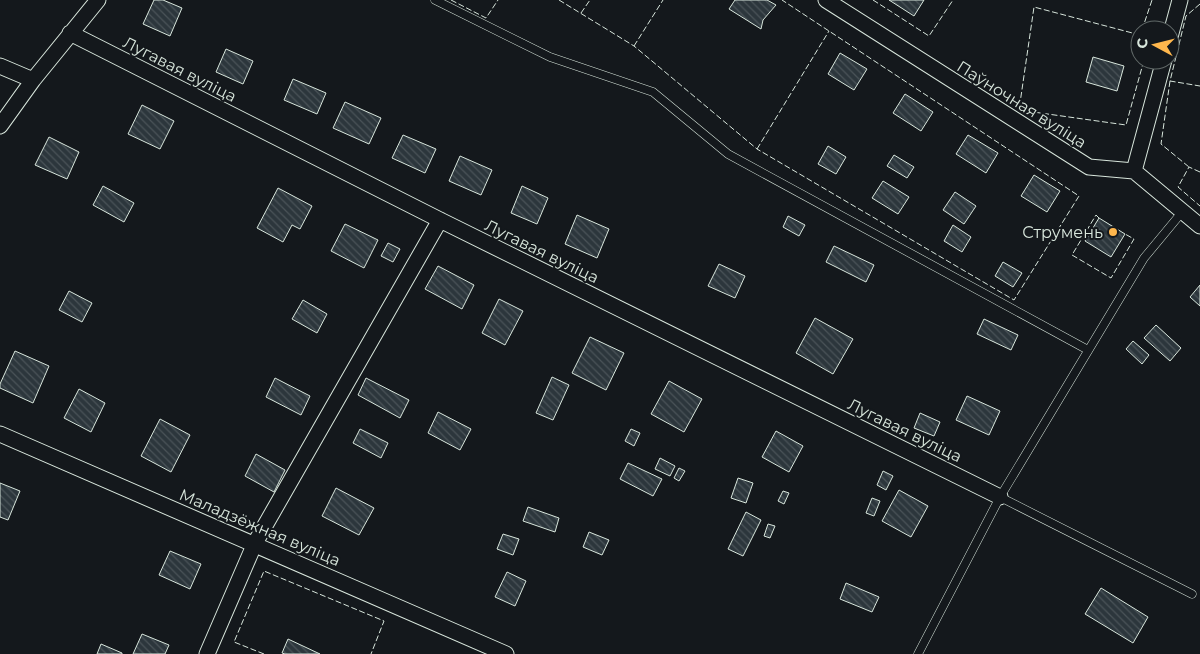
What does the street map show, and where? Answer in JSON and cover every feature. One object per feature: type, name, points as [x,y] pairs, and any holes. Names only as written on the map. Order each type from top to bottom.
[{"type":"street","points":[[0,126],[33,80],[98,0]]},
{"type":"street","name":"Паўночная вуліца","points":[[826,0],[1089,167],[1134,171]]},
{"type":"street","points":[[1175,20],[1180,0]]},
{"type":"street","name":"Лугавая вуліца","points":[[70,33],[440,220],[1000,497]]},
{"type":"street","points":[[0,66],[33,80]]},
{"type":"street","points":[[1161,70],[1134,171],[1200,226]]},
{"type":"street","points":[[207,654],[254,543],[440,220]]},
{"type":"street","name":"Маладзёжная вуліца","points":[[0,434],[506,654]]},
{"type":"lane","points":[[435,0],[550,57],[653,92],[728,154],[1088,350]]},
{"type":"lane","points":[[918,654],[1000,497],[1088,350],[1144,258],[1183,212]]},
{"type":"lane","points":[[1000,497],[1192,594]]},
{"type":"building","points":[[154,0],[163,0],[182,8],[170,36],[143,24]]},
{"type":"building","points":[[735,0],[767,0],[776,5],[763,20],[761,29],[729,9]]},
{"type":"building","points":[[889,0],[924,0],[914,16]]},
{"type":"building","points":[[226,49],[253,61],[243,84],[216,72]]},
{"type":"building","points":[[840,53],[867,69],[854,90],[828,74]]},
{"type":"building","points":[[1093,57],[1124,66],[1117,91],[1086,82]]},
{"type":"building","points":[[293,79],[326,93],[317,114],[284,100]]},
{"type":"building","points":[[905,94],[933,112],[921,131],[893,113]]},
{"type":"building","points":[[345,102],[381,118],[369,144],[333,128]]},
{"type":"building","points":[[142,105],[174,121],[160,149],[128,134]]},
{"type":"building","points":[[403,135],[436,149],[425,173],[392,158]]},
{"type":"building","points":[[968,135],[998,153],[986,173],[956,154]]},
{"type":"building","points":[[49,137],[79,152],[67,179],[35,165]]},
{"type":"building","points":[[828,146],[846,157],[836,174],[818,164]]},
{"type":"building","points":[[894,155],[914,167],[907,178],[887,166]]},
{"type":"building","points":[[460,156],[492,170],[481,195],[449,181]]},
{"type":"building","points":[[1034,175],[1060,191],[1047,212],[1021,196]]},
{"type":"building","points":[[883,181],[909,197],[898,214],[872,198]]},
{"type":"building","points":[[103,186],[134,203],[124,222],[93,205]]},
{"type":"building","points":[[522,186],[548,198],[537,224],[511,213]]},
{"type":"building","points":[[278,188],[312,206],[300,229],[292,225],[283,242],[257,228]]},
{"type":"building","points":[[955,192],[976,206],[964,224],[943,210]]},
{"type":"building","points":[[577,215],[609,229],[597,258],[565,244]]},
{"type":"building","points":[[788,216],[805,225],[799,236],[783,227]]},
{"type":"building","points":[[1099,218],[1125,234],[1111,257],[1085,241]]},
{"type":"building","points":[[345,224],[378,240],[364,268],[331,251]]},
{"type":"building","points":[[953,225],[971,237],[962,252],[944,241]]},
{"type":"building","points":[[388,243],[400,249],[393,262],[381,256]]},
{"type":"building","points":[[834,246],[874,265],[866,282],[826,262]]},
{"type":"building","points":[[1003,262],[1022,273],[1013,287],[995,276]]},
{"type":"building","points":[[719,264],[745,276],[735,298],[708,286]]},
{"type":"building","points":[[438,266],[474,285],[462,309],[425,289]]},
{"type":"building","points":[[1200,285],[1200,306],[1190,297]]},
{"type":"building","points":[[69,291],[92,303],[82,322],[59,310]]},
{"type":"building","points":[[499,299],[523,311],[505,345],[482,333]]},
{"type":"building","points":[[303,300],[327,314],[317,333],[292,319]]},
{"type":"building","points":[[815,318],[853,339],[833,374],[796,353]]},
{"type":"building","points":[[984,319],[1018,335],[1011,350],[977,334]]},
{"type":"building","points":[[1156,325],[1181,348],[1170,361],[1144,338]]},
{"type":"building","points":[[590,337],[624,353],[606,390],[572,373]]},
{"type":"building","points":[[1133,341],[1149,355],[1142,364],[1126,349]]},
{"type":"building","points":[[15,351],[49,366],[33,403],[0,388],[0,384]]},
{"type":"building","points":[[552,377],[569,385],[553,420],[536,413]]},
{"type":"building","points":[[275,378],[310,396],[301,415],[266,397]]},
{"type":"building","points":[[366,378],[409,400],[400,418],[358,395]]},
{"type":"building","points":[[669,381],[702,399],[684,432],[651,414]]},
{"type":"building","points":[[79,389],[105,403],[91,432],[64,418]]},
{"type":"building","points":[[967,396],[1000,411],[989,435],[956,420]]},
{"type":"building","points":[[438,412],[471,429],[460,450],[428,433]]},
{"type":"building","points":[[920,413],[940,422],[934,436],[914,428]]},
{"type":"building","points":[[160,419],[190,435],[171,472],[141,456]]},
{"type":"building","points":[[360,429],[388,443],[381,458],[353,443]]},
{"type":"building","points":[[631,429],[640,433],[634,446],[625,441]]},
{"type":"building","points":[[776,431],[803,446],[789,472],[762,457]]},
{"type":"building","points":[[256,454],[285,470],[274,492],[245,476]]},
{"type":"building","points":[[660,458],[675,466],[670,476],[655,469]]},
{"type":"building","points":[[628,463],[662,479],[653,496],[620,479]]},
{"type":"building","points":[[679,468],[685,471],[679,481],[674,478]]},
{"type":"building","points":[[883,471],[893,476],[886,490],[877,485]]},
{"type":"building","points":[[738,478],[753,483],[746,503],[731,498]]},
{"type":"building","points":[[0,483],[20,491],[8,520],[0,517]]},
{"type":"building","points":[[336,488],[374,508],[359,535],[322,516]]},
{"type":"building","points":[[899,490],[928,506],[911,537],[882,521]]},
{"type":"building","points":[[783,491],[789,493],[784,504],[778,501]]},
{"type":"building","points":[[872,498],[880,501],[874,516],[866,513]]},
{"type":"building","points":[[528,507],[559,518],[555,532],[523,521]]},
{"type":"building","points":[[746,512],[761,520],[743,556],[728,549]]},
{"type":"building","points":[[768,524],[775,526],[770,538],[764,536]]},
{"type":"building","points":[[589,532],[609,540],[602,555],[583,547]]},
{"type":"building","points":[[503,534],[519,539],[513,555],[497,549]]},
{"type":"building","points":[[170,551],[201,564],[190,589],[159,575]]},
{"type":"building","points":[[507,572],[526,581],[515,606],[495,597]]},
{"type":"building","points":[[846,583],[879,597],[872,612],[840,599]]},
{"type":"building","points":[[1101,588],[1148,617],[1133,643],[1085,614]]},
{"type":"building","points":[[142,634],[169,645],[165,654],[133,654]]},
{"type":"building","points":[[288,639],[320,654],[282,653]]},
{"type":"building","points":[[101,644],[122,653],[122,654],[97,654]]},
{"type":"fence","points":[[451,0],[486,18],[498,0]]},
{"type":"fence","points":[[559,0],[634,46],[757,149],[1014,300],[1079,196],[782,0]]},
{"type":"fence","points":[[581,13],[590,0]]},
{"type":"fence","points":[[634,46],[663,0]]},
{"type":"fence","points":[[873,0],[929,36],[953,0]]},
{"type":"fence","points":[[1145,20],[1152,0]]},
{"type":"fence","points":[[1200,4],[1186,16],[1170,81],[1200,86]]},
{"type":"fence","points":[[1130,32],[1034,7],[1019,110],[1126,125],[1141,70]]},
{"type":"fence","points":[[757,149],[829,31]]},
{"type":"fence","points":[[1170,81],[1161,144],[1189,167]]},
{"type":"fence","points":[[1200,172],[1189,167],[1178,187],[1200,206]]},
{"type":"fence","points":[[1099,218],[1096,215],[1072,255],[1111,278],[1134,239],[1125,234]]},
{"type":"fence","points":[[264,654],[234,642],[264,571],[384,621],[371,654]]},
{"type":"place","name":"Струмень","points":[[1113,232]]}]
